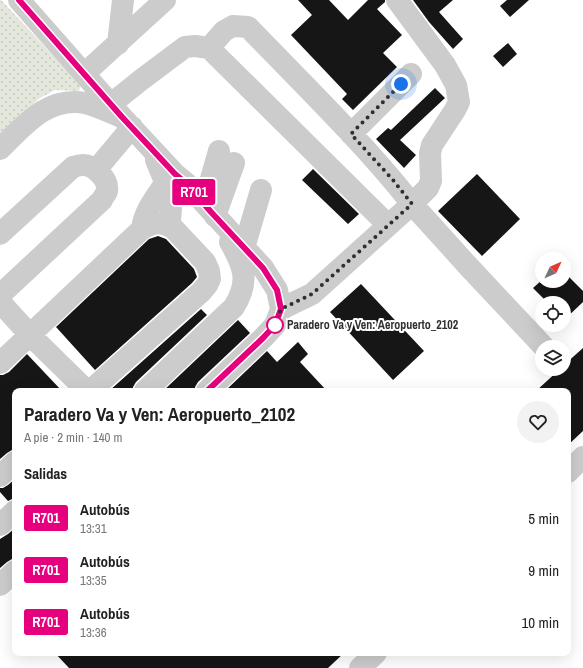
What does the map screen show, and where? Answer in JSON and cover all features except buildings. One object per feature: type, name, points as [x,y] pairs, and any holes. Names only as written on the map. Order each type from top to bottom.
[{"type":"lane","points":[[19,0],[152,149],[175,174],[186,183],[263,268],[277,290],[281,309],[275,325],[210,388]]},
{"type":"lane","points":[[118,44],[123,0]]},
{"type":"lane","points":[[84,74],[165,0]]},
{"type":"lane","points":[[281,309],[312,294],[412,204],[428,188],[431,181],[430,153],[432,145],[459,102],[456,85],[445,66],[397,0]]},
{"type":"lane","points":[[209,48],[224,31],[233,26],[248,27],[351,134],[469,267],[537,340]]},
{"type":"lane","points":[[96,170],[141,80],[185,47],[195,46],[209,48],[388,225]]},
{"type":"lane","points":[[351,134],[411,74]]},
{"type":"lane","points":[[0,149],[35,116],[57,104],[83,103],[102,108],[122,116]]},
{"type":"lane","points":[[152,149],[166,182],[171,208],[169,226]]},
{"type":"lane","points":[[148,388],[234,307],[239,299],[244,275],[243,267],[229,240],[210,210],[226,157]]},
{"type":"lane","points":[[0,234],[73,167],[82,164],[89,166],[100,174],[106,184],[107,192],[102,200],[0,297],[30,335],[85,388]]},
{"type":"lane","points":[[142,229],[146,214],[166,182]]},
{"type":"lane","points":[[238,241],[255,185]]},
{"type":"lane","points":[[0,363],[142,229],[152,224],[161,223],[169,226],[174,229],[205,262],[209,271],[210,279],[207,285],[91,388]]},
{"type":"lane","points":[[571,469],[583,457]]},
{"type":"lane","points":[[0,476],[12,465]]},
{"type":"lane","points":[[0,524],[12,514]]},
{"type":"lane","points":[[0,585],[12,574]]},
{"type":"lane","points":[[360,668],[373,656]]},
{"type":"shaded area","points":[[0,0],[81,85],[79,91],[55,90],[40,98],[0,134]]},
{"type":"bus line","name":"R701","points":[[19,0],[122,117],[175,174],[186,183],[263,268],[277,290],[281,309],[275,325],[210,388]]},
{"type":"place","name":"Paradero Va y Ven: Aeropuerto_2102","points":[[275,325]]},
{"type":"route","points":[[275,325],[281,309],[312,294],[412,204],[393,180],[351,134],[401,84]]}]
